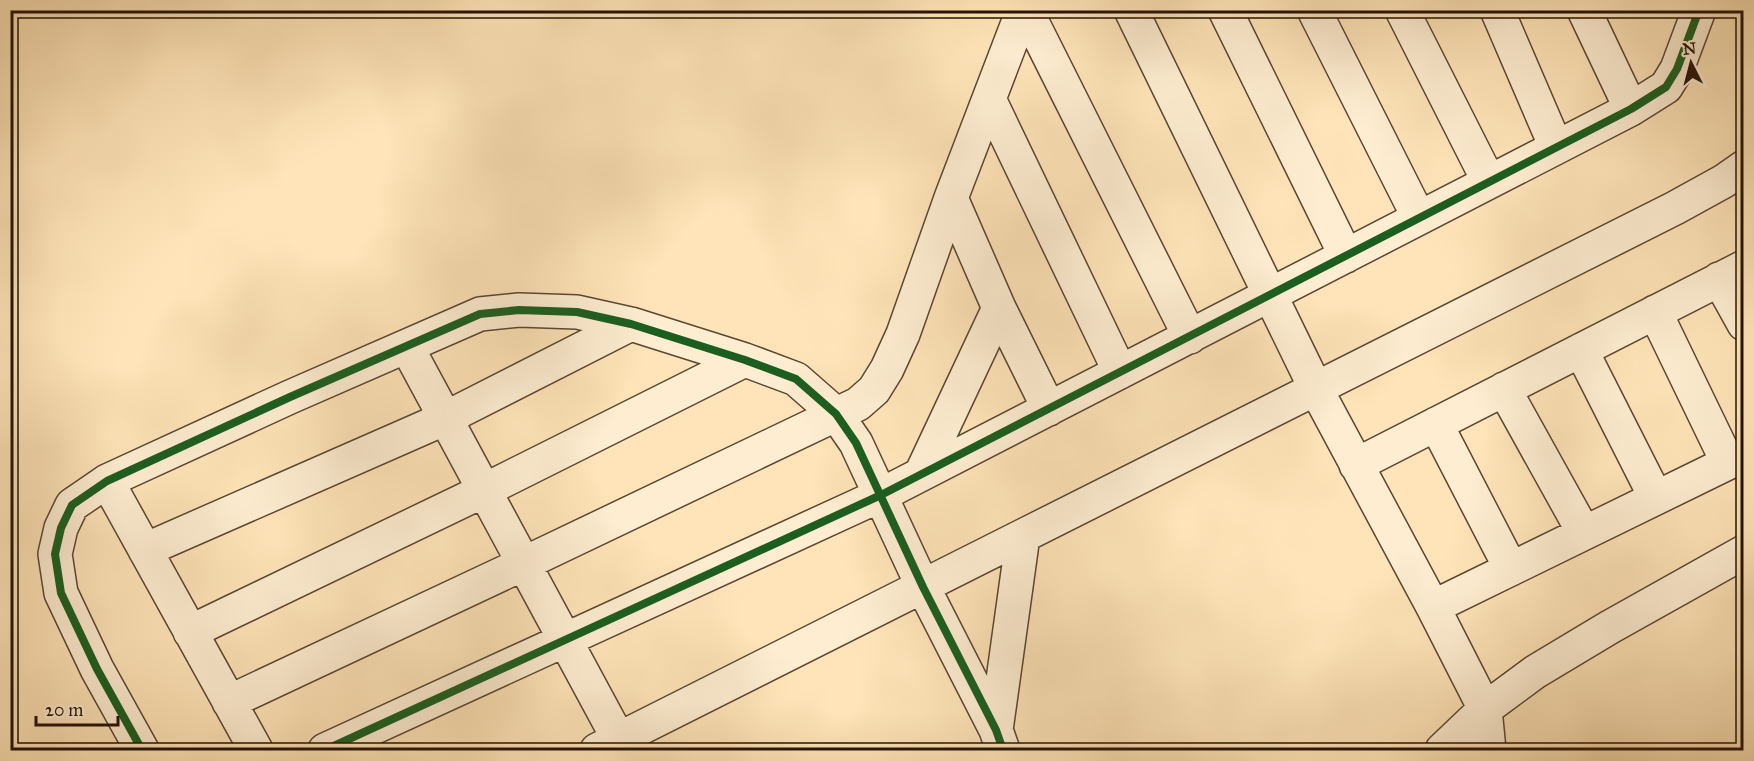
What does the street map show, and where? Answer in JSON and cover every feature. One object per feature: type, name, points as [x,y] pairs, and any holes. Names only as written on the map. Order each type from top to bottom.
[{"type":"street","points":[[229,702],[858,404],[874,390],[887,369],[903,334],[951,198],[1025,10]]},
{"type":"street","points":[[1025,10],[1190,337]]},
{"type":"street","points":[[1131,10],[1316,389],[1485,709],[1489,750]]},
{"type":"street","points":[[1225,10],[1346,256]]},
{"type":"street","points":[[1314,10],[1419,218]]},
{"type":"street","points":[[1401,10],[1489,182]]},
{"type":"street","points":[[1497,10],[1556,147]]},
{"type":"street","points":[[1584,10],[1631,109]]},
{"type":"street","points":[[325,750],[881,495],[1631,109],[1666,87],[1677,69],[1687,20]]},
{"type":"street","points":[[989,99],[1120,372]]},
{"type":"street","points":[[407,347],[566,640],[608,745],[1675,208],[1724,181],[1743,166]]},
{"type":"street","points":[[951,198],[999,308],[1049,409]]},
{"type":"street","points":[[1356,465],[1731,273],[1743,324]]},
{"type":"street","points":[[921,474],[999,308]]},
{"type":"street","points":[[142,750],[97,669],[61,593],[55,554],[61,528],[72,505],[107,481],[290,397],[480,314],[519,310],[577,312],[631,324],[745,360],[796,379],[836,414],[856,443],[923,587],[1000,740]]},
{"type":"street","points":[[1432,607],[1736,459],[1655,312]]},
{"type":"street","points":[[145,550],[446,418],[631,324]]},
{"type":"street","points":[[1581,350],[1656,498]]},
{"type":"street","points":[[190,632],[485,490],[745,360]]},
{"type":"street","points":[[1504,389],[1584,533]]},
{"type":"street","points":[[1436,424],[1511,569]]},
{"type":"street","points":[[107,481],[256,750]]},
{"type":"street","points":[[1000,740],[1023,536]]},
{"type":"street","points":[[1442,750],[1485,709],[1535,672],[1743,552]]},
{"type":"cycle path","points":[[325,750],[881,495],[1631,109],[1666,87],[1677,69],[1699,10]]},
{"type":"cycle path","points":[[142,750],[97,669],[61,593],[55,554],[61,528],[72,505],[107,481],[290,397],[480,314],[519,310],[577,312],[631,324],[745,360],[796,379],[836,414],[856,443],[923,587],[996,730],[1003,750]]}]
